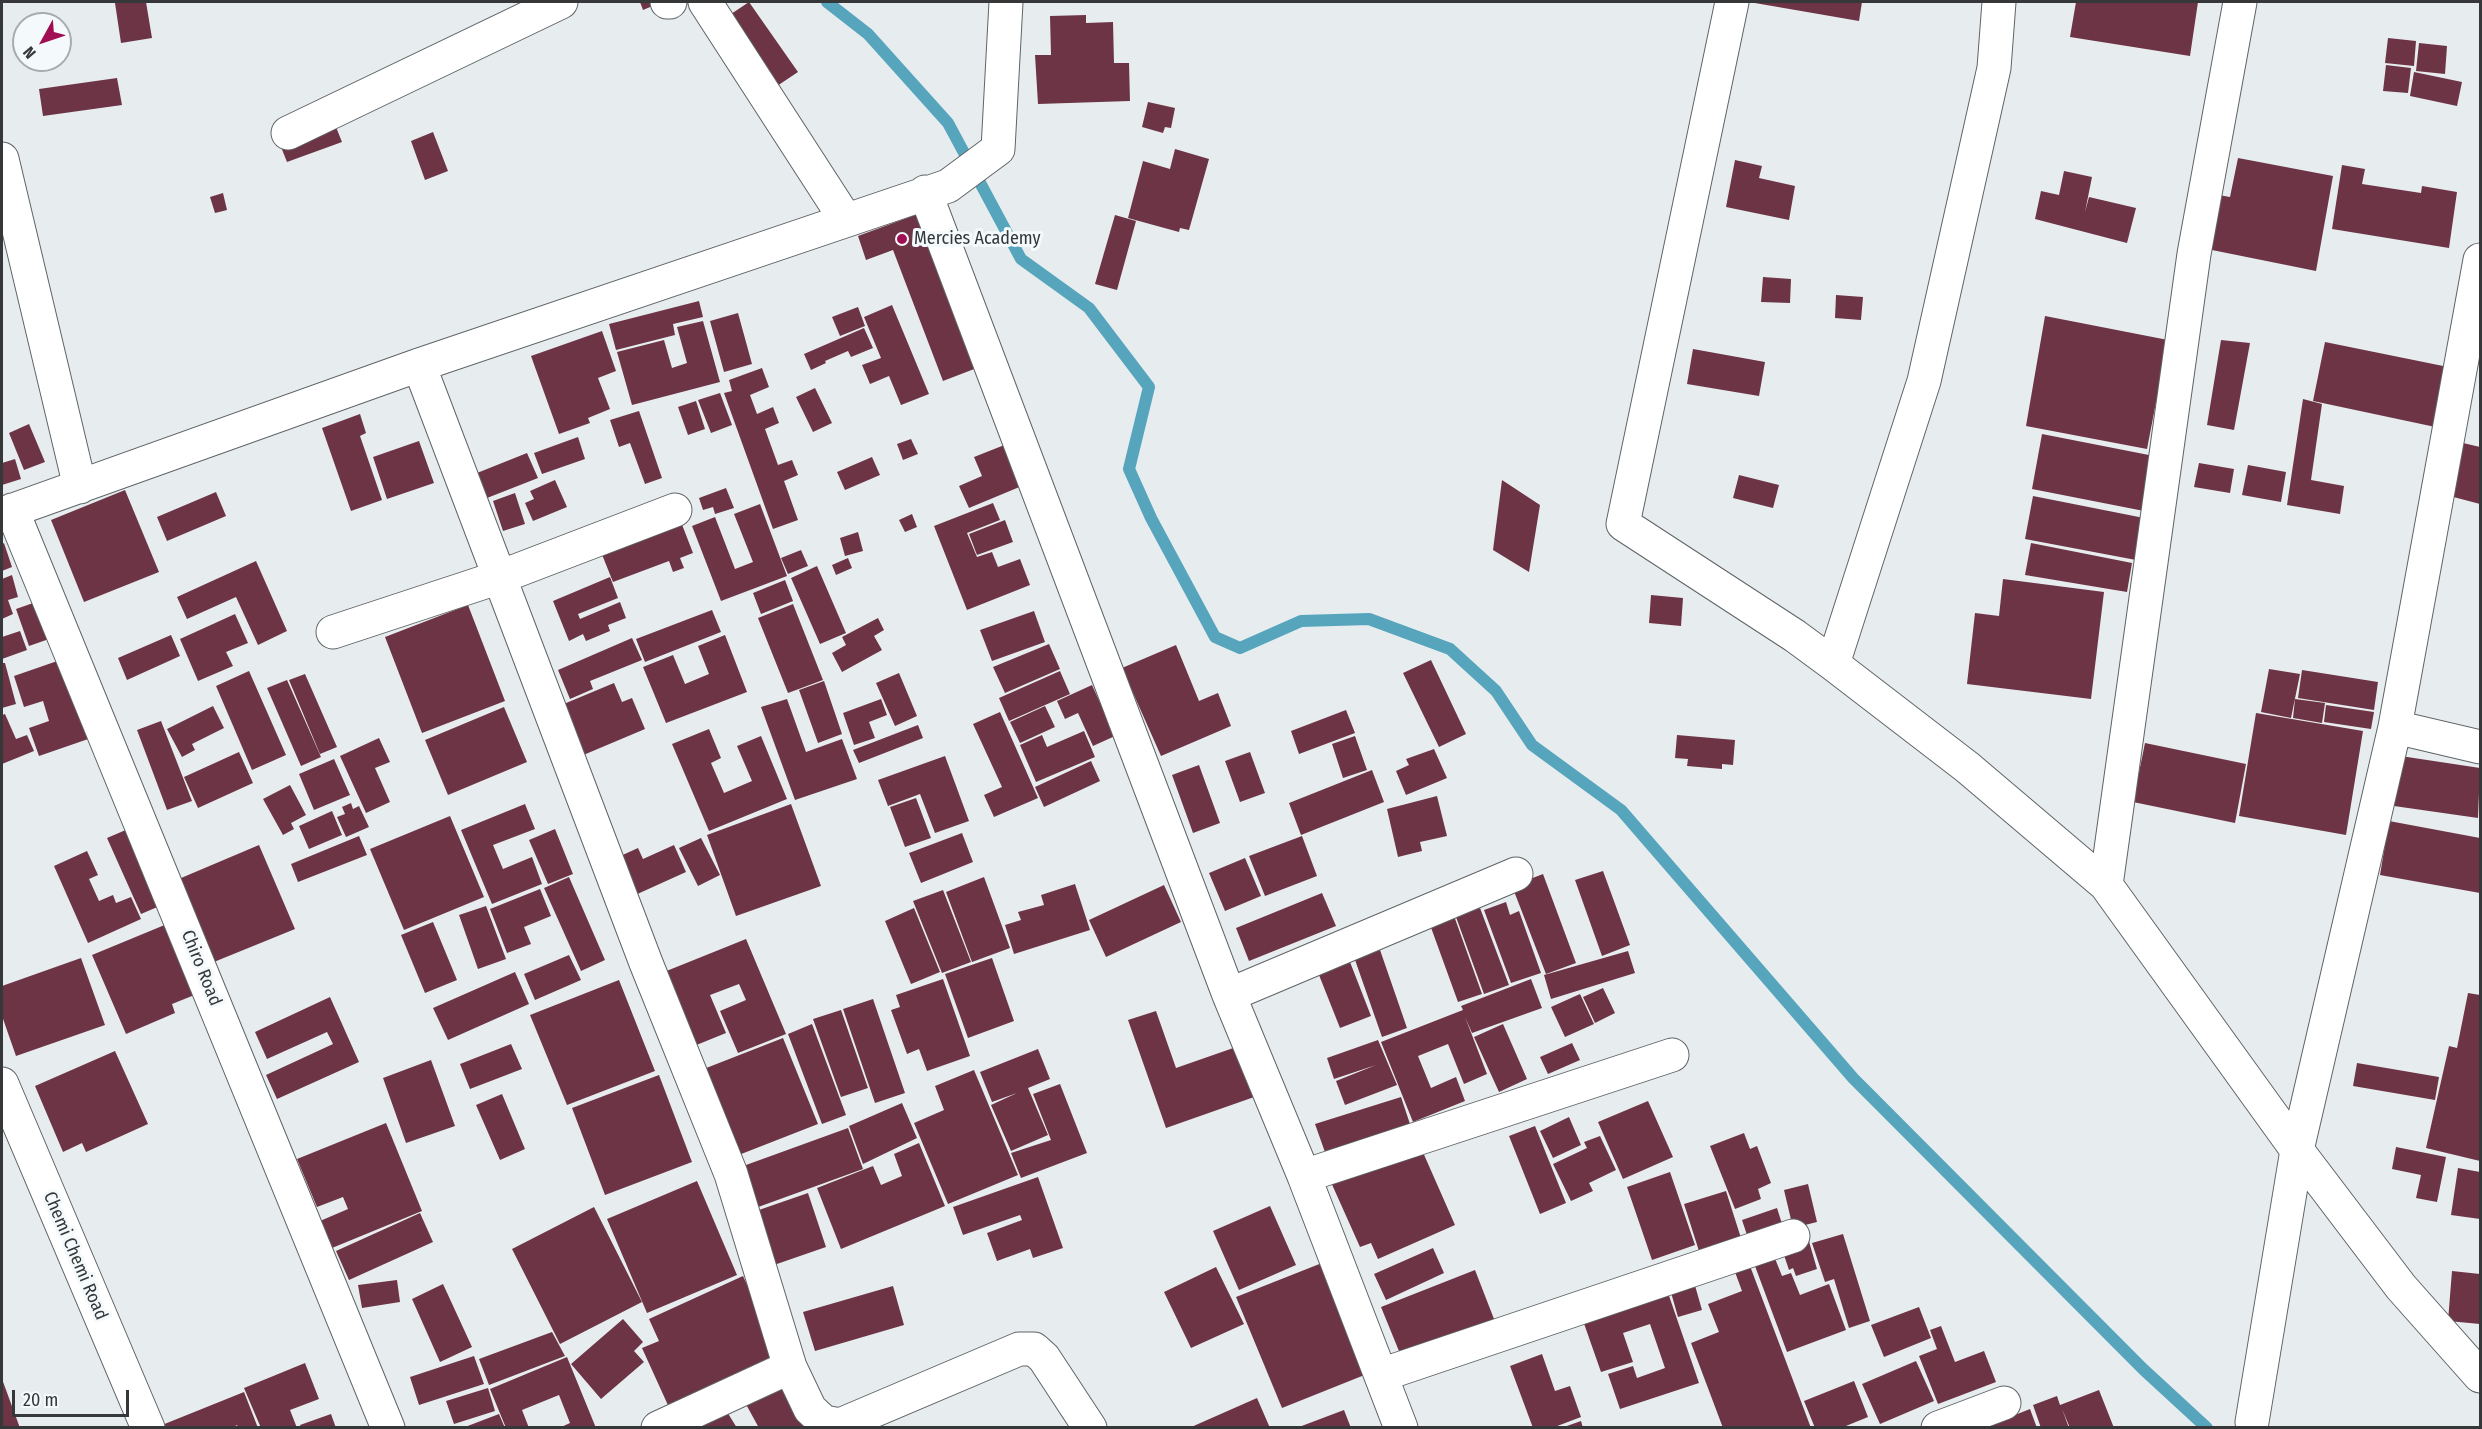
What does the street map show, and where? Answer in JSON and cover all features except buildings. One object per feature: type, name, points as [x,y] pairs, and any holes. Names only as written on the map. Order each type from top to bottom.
[{"type":"street","points":[[288,133],[561,2]]},
{"type":"street","points":[[705,2],[846,220]]},
{"type":"street","points":[[7,512],[419,365],[937,189],[998,149],[1006,2]]},
{"type":"street","points":[[1732,2],[1623,524],[1795,636],[1833,664],[1967,766],[2106,885],[2297,1150],[2401,1287],[2481,1376]]},
{"type":"street","points":[[1833,664],[1924,381],[1994,68],[1999,2]]},
{"type":"street","points":[[2106,885],[2194,254],[2240,2]]},
{"type":"street","points":[[2,159],[80,487]]},
{"type":"street","points":[[937,189],[1228,995],[1304,1176],[1401,1428]]},
{"type":"street","points":[[2252,1422],[2297,1150],[2394,727],[2481,260]]},
{"type":"street","points":[[419,365],[646,963],[731,1174],[790,1367],[810,1409],[826,1425],[840,1425],[1019,1349],[1035,1349],[1044,1358],[1090,1428]]},
{"type":"street","points":[[333,632],[500,577],[675,510]]},
{"type":"street","name":"Chiro Road","points":[[7,512],[388,1428]]},
{"type":"street","points":[[2394,727],[2481,747]]},
{"type":"street","points":[[1228,995],[1516,874]]},
{"type":"street","points":[[1304,1176],[1672,1055]]},
{"type":"street","name":"Chemi Chemi Road","points":[[2,1084],[148,1428]]},
{"type":"street","points":[[1381,1375],[1793,1236]]},
{"type":"street","points":[[658,1428],[790,1367]]},
{"type":"street","points":[[1938,1428],[2004,1403]]},
{"type":"waterway","points":[[827,2],[868,34],[948,123],[1021,259],[1089,308],[1149,387],[1129,469],[1151,518],[1215,637],[1240,648],[1301,621],[1369,619],[1450,649],[1496,691],[1532,745],[1621,810],[1853,1078],[2143,1369],[2207,1428]]},
{"type":"place","name":"Mercies Academy","points":[[902,239]]}]
